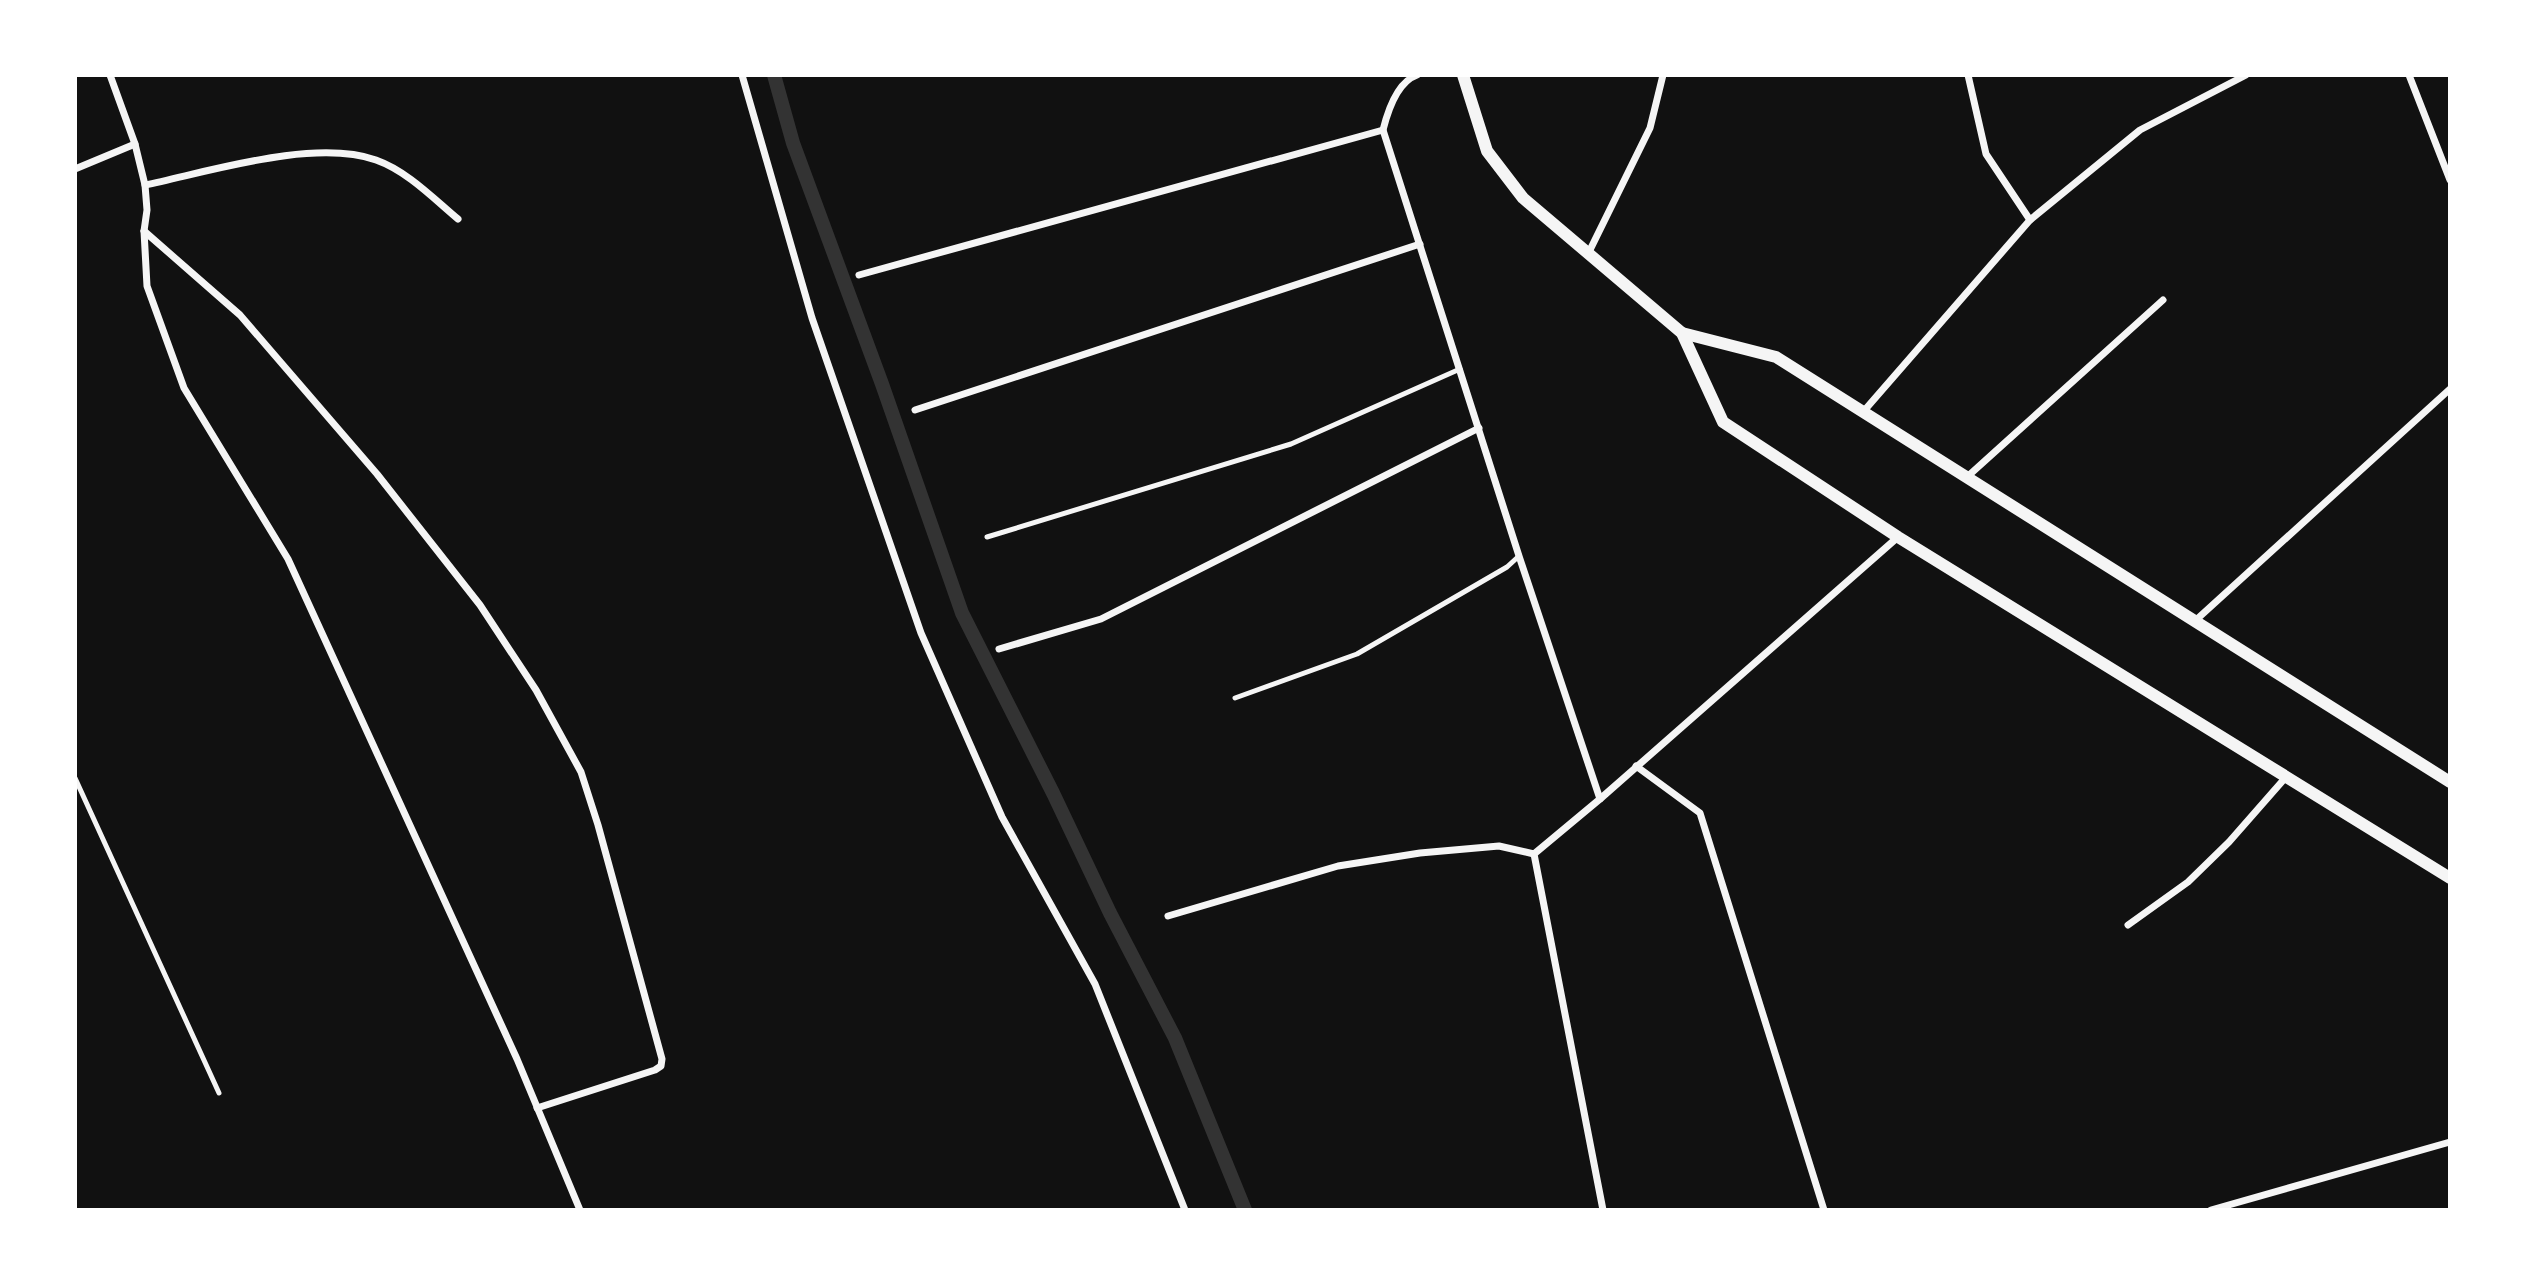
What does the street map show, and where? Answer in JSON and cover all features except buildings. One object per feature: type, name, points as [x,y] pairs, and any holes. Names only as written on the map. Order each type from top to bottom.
[{"type":"street","points":[[110,75],[135,144],[145,185],[147,286],[184,388],[288,559],[537,1108],[580,1210]]},
{"type":"street","points":[[742,75],[812,318],[921,633],[1002,817],[1095,984],[1185,1210]]},
{"type":"street","points":[[1417,75],[1408,79],[1395,99],[1389,109],[1384,130],[1600,799]]},
{"type":"street","points":[[1463,75],[1487,151],[1523,198],[1682,333],[1723,422],[1898,537],[2450,878]]},
{"type":"street","points":[[1588,254],[1650,128],[1663,75]]},
{"type":"street","points":[[1968,75],[1986,154],[2030,220]]},
{"type":"street","points":[[1863,413],[2030,220],[2140,130],[2246,75]]},
{"type":"street","points":[[2409,75],[2450,180]]},
{"type":"street","points":[[859,275],[1384,130]]},
{"type":"street","points":[[75,169],[135,144]]},
{"type":"street","points":[[145,185],[289,154],[336,152],[376,160],[396,170],[458,219]]},
{"type":"street","points":[[144,231],[240,315],[377,474],[480,605],[536,690],[581,772],[662,1059],[661,1066],[656,1070],[537,1108]]},
{"type":"street","points":[[915,410],[1420,244]]},
{"type":"street","points":[[1967,477],[2163,300]]},
{"type":"street","points":[[1682,333],[1776,357],[2450,782]]},
{"type":"street","points":[[2196,620],[2450,389]]},
{"type":"street","points":[[999,649],[1101,619],[1479,428]]},
{"type":"street","points":[[1534,854],[1898,537]]},
{"type":"street","points":[[1636,766],[1700,813],[1824,1210]]},
{"type":"street","points":[[2128,925],[2188,882],[2229,842],[2286,777]]},
{"type":"street","points":[[1168,916],[1338,866],[1420,853],[1499,846],[1534,854]]},
{"type":"street","points":[[1534,854],[1603,1210]]},
{"type":"street","points":[[2211,1210],[2450,1142]]},
{"type":"lane","points":[[987,537],[1291,444],[1460,369]]},
{"type":"lane","points":[[1235,698],[1357,654],[1507,567],[1520,556]]},
{"type":"lane","points":[[75,778],[219,1093]]},
{"type":"waterway","points":[[774,75],[793,143],[882,384],[962,613],[1110,913],[1175,1038],[1245,1210]]}]
